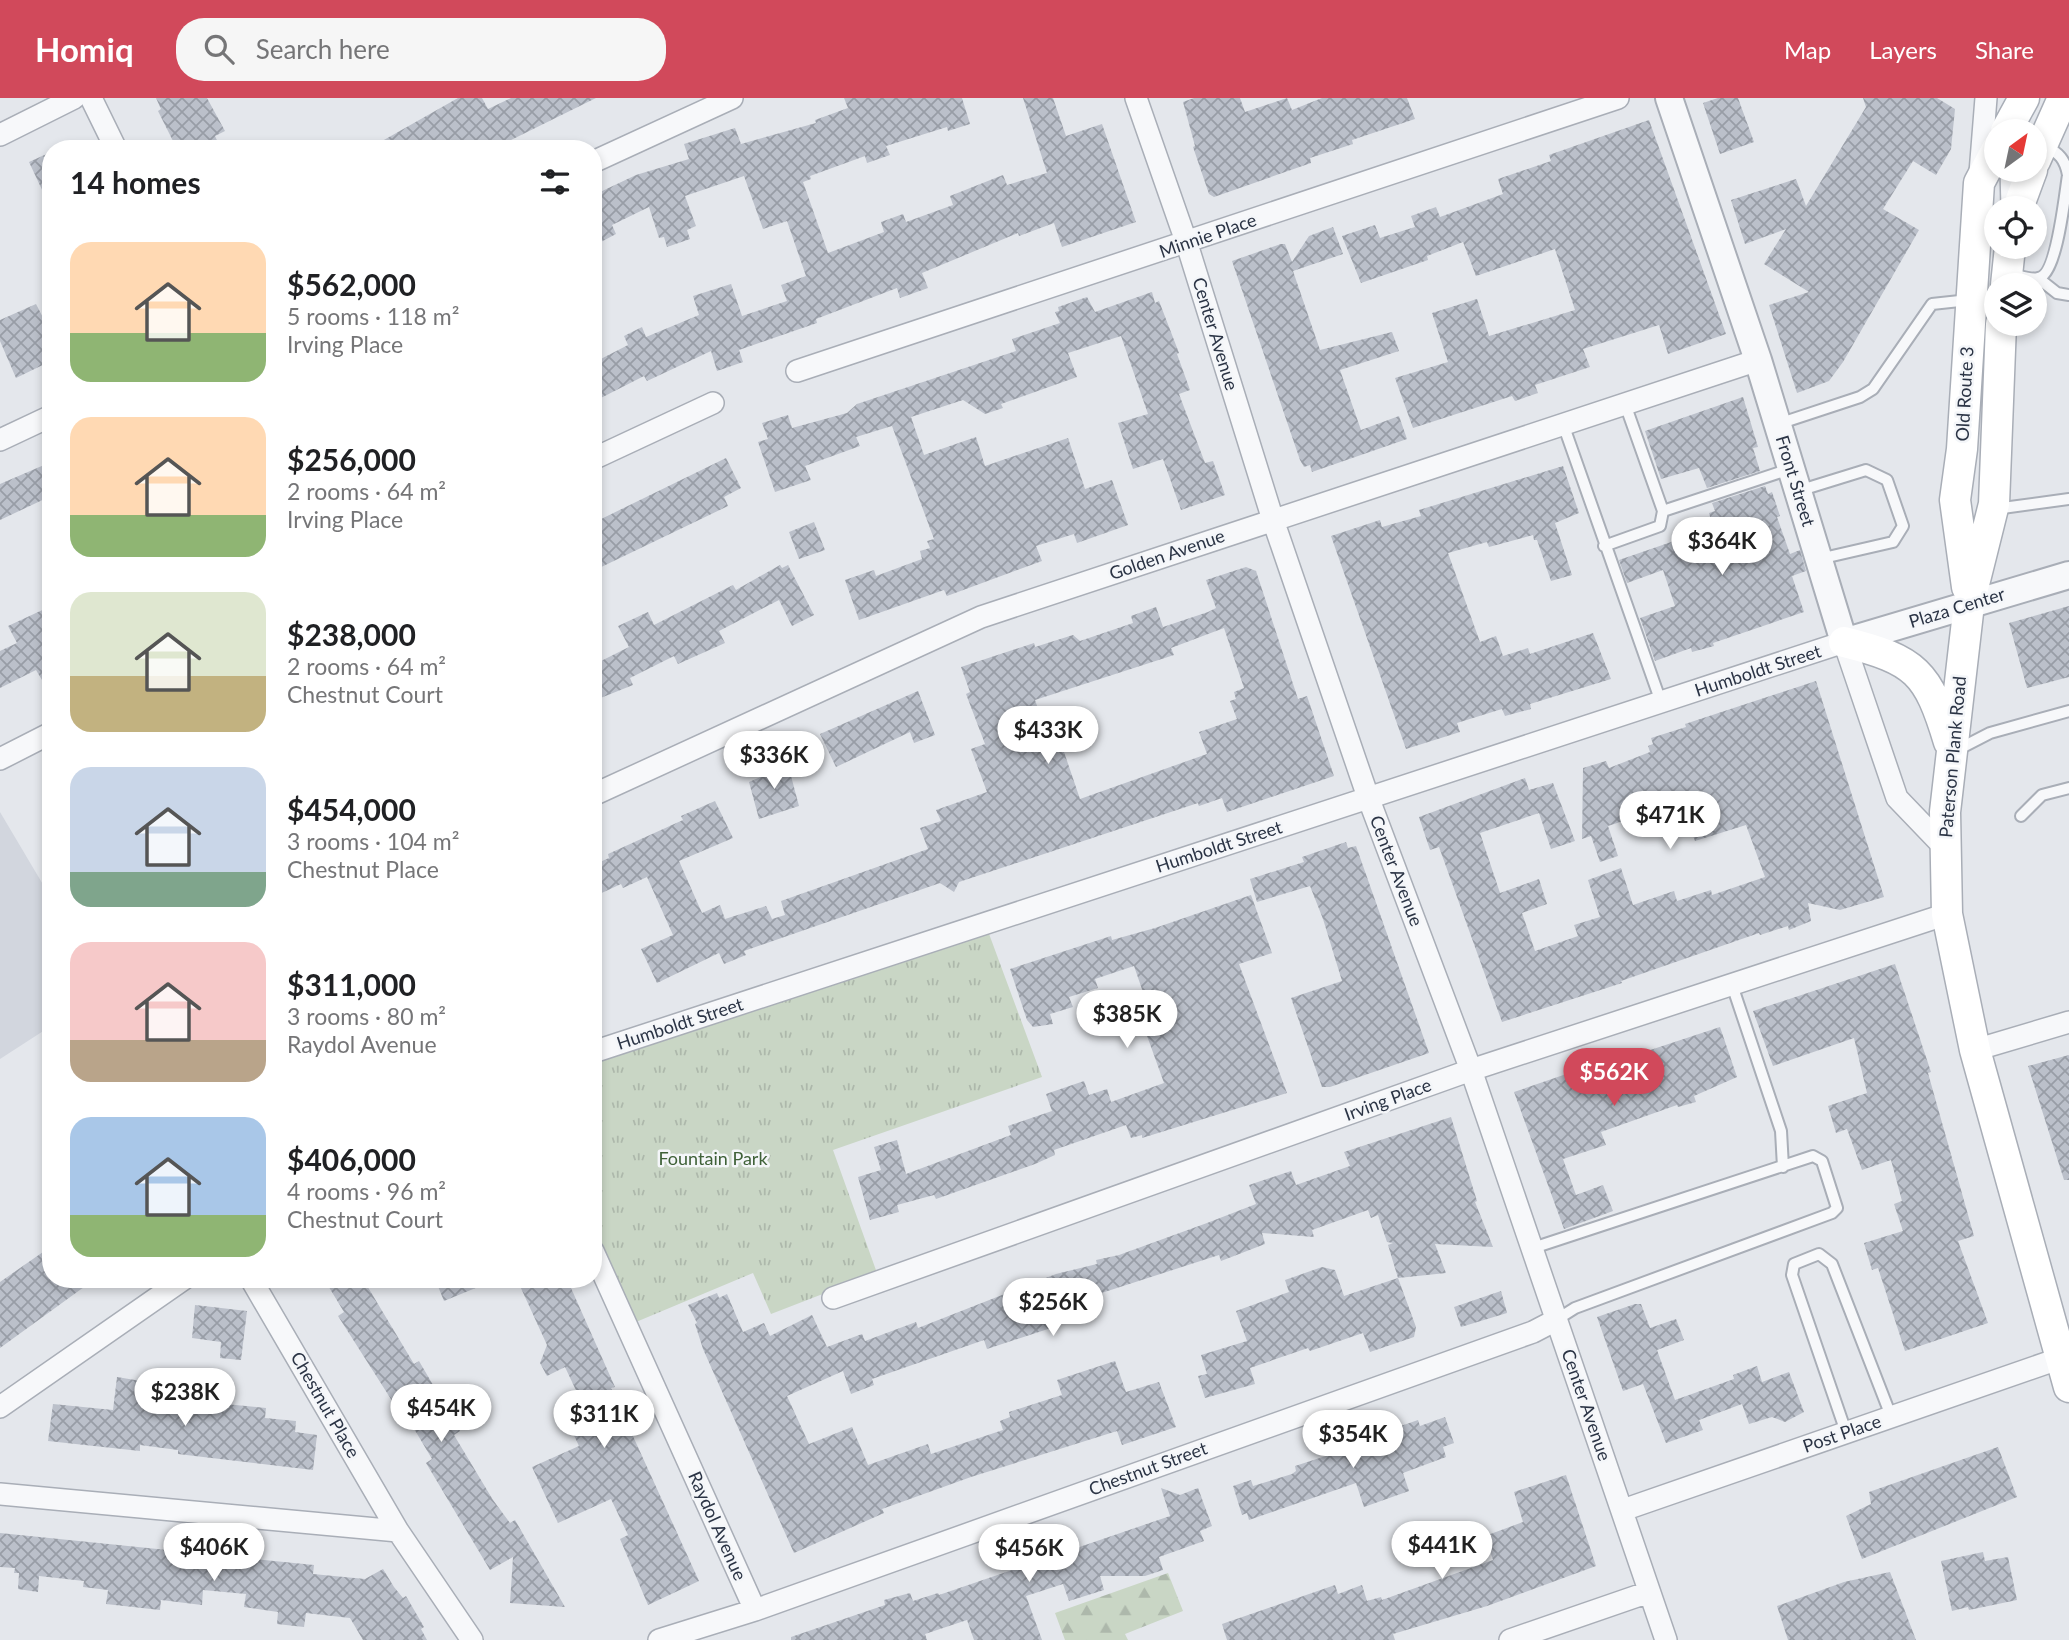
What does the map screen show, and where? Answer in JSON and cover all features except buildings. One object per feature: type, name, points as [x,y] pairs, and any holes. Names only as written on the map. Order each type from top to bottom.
[{"type":"main road","points":[[2012,119],[2024,98]]},
{"type":"main road","points":[[2048,132],[2063,98]]},
{"type":"main road","points":[[1979,183],[1984,173]]},
{"type":"main road","name":"Old Route 3","points":[[1969,604],[1955,500],[1964,426],[1979,183]]},
{"type":"main road","points":[[1970,300],[1984,313]]},
{"type":"main road","name":"Paterson Plank Road","points":[[2001,336],[1993,509],[1969,604],[1951,752],[1945,848],[1947,914],[1975,1050],[2069,1387]]},
{"type":"main road","points":[[1844,642],[1888,653],[1921,678],[1938,707],[1951,752]]},
{"type":"street","points":[[0,135],[74,98]]},
{"type":"street","points":[[91,98],[112,140]]},
{"type":"street","points":[[602,158],[732,98]]},
{"type":"street","name":"Center Avenue","points":[[1136,98],[1187,244],[1273,520],[1368,797],[1471,1070],[1666,1640]]},
{"type":"street","name":"Minnie Place","points":[[797,371],[1187,244],[1618,98]]},
{"type":"street","name":"Front Street","points":[[1669,98],[1759,360],[1844,642],[1897,798],[1945,848]]},
{"type":"street","points":[[1979,183],[1986,98]]},
{"type":"street","name":"Golden Avenue","points":[[602,790],[981,617],[1759,360]]},
{"type":"street","points":[[602,455],[713,403]]},
{"type":"street","points":[[0,440],[42,420]]},
{"type":"street","name":"Plaza Center","points":[[1844,642],[2069,575]]},
{"type":"street","name":"Humboldt Street","points":[[602,1049],[1844,642]]},
{"type":"street","points":[[0,759],[42,738]]},
{"type":"street","name":"Irving Place","points":[[833,1297],[1471,1070],[1947,914]]},
{"type":"street","points":[[1975,1050],[2069,1022]]},
{"type":"street","name":"Raydol Avenue","points":[[602,1271],[755,1610]]},
{"type":"street","points":[[0,1407],[171,1288]]},
{"type":"street","name":"Chestnut Place","points":[[256,1288],[398,1531],[472,1640]]},
{"type":"street","name":"Chestnut Street","points":[[659,1640],[755,1610],[1520,1336],[1556,1320]]},
{"type":"street","name":"Post Place","points":[[1623,1510],[2061,1358]]},
{"type":"street","points":[[0,1494],[398,1531]]},
{"type":"street","points":[[1510,1640],[1650,1592]]},
{"type":"lane","points":[[2063,98],[2069,102]]},
{"type":"lane","points":[[2046,273],[2054,255],[2068,175],[2068,164],[2059,153],[2048,156]]},
{"type":"lane","points":[[2047,285],[2057,293],[2069,295]]},
{"type":"lane","points":[[1778,424],[1860,397],[1873,389],[1933,304],[1970,300]]},
{"type":"lane","points":[[1604,545],[1660,526],[1662,511],[1625,404]]},
{"type":"lane","points":[[1563,424],[1661,702]]},
{"type":"lane","points":[[1662,511],[1795,480],[1866,470],[1887,480],[1903,526],[1893,542],[1819,559]]},
{"type":"lane","points":[[1993,509],[2069,499]]},
{"type":"lane","points":[[1951,752],[1990,733],[2069,711]]},
{"type":"lane","points":[[2021,816],[2042,795],[2069,788]]},
{"type":"lane","points":[[1732,985],[1781,1131],[1783,1167]]},
{"type":"lane","points":[[1533,1248],[1813,1156],[1822,1161],[1838,1208],[1832,1213],[1575,1308],[1556,1320]]},
{"type":"lane","points":[[1846,1432],[1792,1275],[1794,1264],[1809,1256],[1819,1254],[1832,1264],[1891,1416]]},
{"type":"shaded area","points":[[0,812],[42,883],[42,1032],[0,1059]]},
{"type":"green space","name":"Fountain Park","points":[[985,923],[1042,1077],[833,1150],[877,1273],[771,1314],[753,1273],[636,1322],[602,1247],[602,1055]]},
{"type":"green space","points":[[1168,1573],[1183,1611],[1125,1634],[1128,1640],[1065,1640],[1055,1613]]}]
